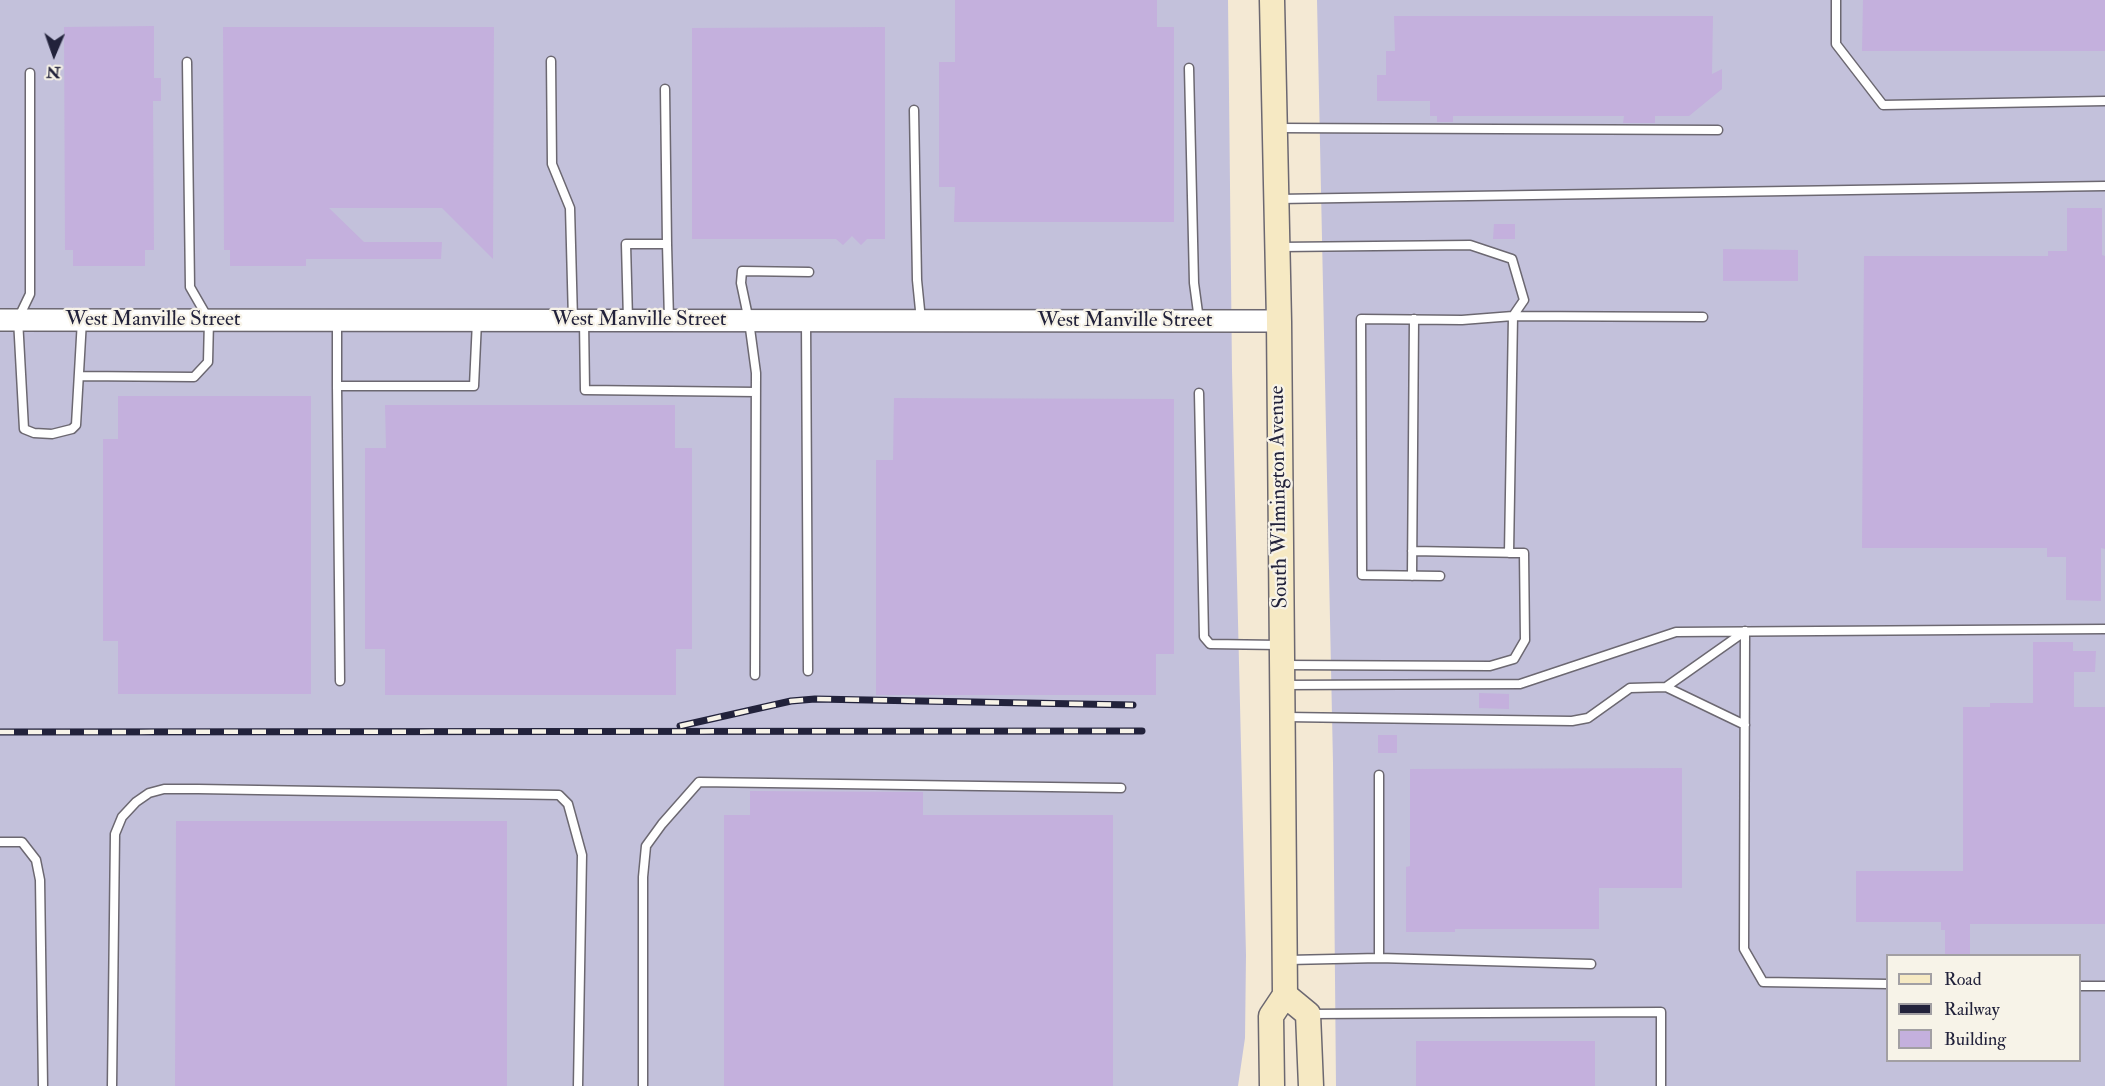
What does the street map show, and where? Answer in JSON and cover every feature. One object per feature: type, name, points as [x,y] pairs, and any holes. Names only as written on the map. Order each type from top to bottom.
[{"type":"main road","name":"South Wilmington Avenue","points":[[1272,0],[1279,321],[1285,960],[1285,995],[1271,1016],[1272,1086]]},
{"type":"main road","points":[[1285,995],[1308,1014],[1311,1086]]},
{"type":"street","name":"West Manville Street","points":[[9,320],[1279,321]]},
{"type":"lane","points":[[1836,0],[1836,44],[1883,105],[2105,100]]},
{"type":"lane","points":[[551,61],[552,164],[570,208],[585,390],[756,392]]},
{"type":"lane","points":[[79,376],[194,378],[208,362],[209,320],[190,287],[187,62]]},
{"type":"lane","points":[[1189,68],[1194,283],[1199,320]]},
{"type":"lane","points":[[30,73],[30,294],[9,320],[24,429],[34,433],[52,435],[72,429],[77,423],[82,320]]},
{"type":"lane","points":[[665,89],[669,321]]},
{"type":"lane","points":[[914,110],[917,280],[921,321]]},
{"type":"lane","points":[[1275,128],[1718,130]]},
{"type":"lane","points":[[1276,199],[2105,186]]},
{"type":"lane","points":[[628,320],[626,244],[667,244]]},
{"type":"lane","points":[[1277,247],[1470,245],[1512,259],[1524,300],[1513,316],[1509,553]]},
{"type":"lane","points":[[755,675],[756,373],[741,283],[742,272],[809,272]]},
{"type":"lane","points":[[1440,576],[1362,575],[1361,319],[1462,320],[1513,316],[1703,317]]},
{"type":"lane","points":[[337,320],[340,681]]},
{"type":"lane","points":[[337,386],[474,386],[477,320]]},
{"type":"lane","points":[[806,320],[808,671]]},
{"type":"lane","points":[[1412,576],[1414,320]]},
{"type":"lane","points":[[1199,393],[1204,637],[1210,644],[1282,665],[1520,684],[1676,632],[2105,629]]},
{"type":"lane","points":[[1282,665],[1490,666],[1514,659],[1525,640],[1524,553],[1412,551]]},
{"type":"lane","points":[[1666,687],[1745,631]]},
{"type":"lane","points":[[1745,631],[1744,949],[1763,982],[1886,984]]},
{"type":"lane","points":[[1282,717],[1572,721],[1588,718],[1630,688],[1666,687],[1744,725]]},
{"type":"lane","points":[[1379,775],[1379,958]]},
{"type":"lane","points":[[643,1086],[643,877],[646,846],[699,782],[1122,788]]},
{"type":"lane","points":[[112,1086],[115,834],[122,817],[136,802],[149,794],[164,789],[198,789],[559,795],[568,804],[582,855],[578,1086]]},
{"type":"lane","points":[[0,842],[22,842],[36,860],[40,880],[43,1086]]},
{"type":"lane","points":[[1285,960],[1379,958],[1591,964]]},
{"type":"lane","points":[[2081,986],[2105,986]]},
{"type":"lane","points":[[1308,1014],[1660,1012],[1661,1086]]},
{"type":"shaded area","points":[[0,0],[1228,0],[1232,371],[1246,955],[1245,1038],[1238,1086],[0,1086]]},
{"type":"shaded area","points":[[1317,0],[2105,0],[2105,1086],[1336,1086],[1333,763]]},
{"type":"building","points":[[955,0],[1157,0],[1157,27],[1174,27],[1174,222],[954,222],[955,187],[939,187],[939,62],[955,62]]},
{"type":"building","points":[[1863,0],[2105,0],[2105,51],[1862,51]]},
{"type":"building","points":[[1394,16],[1713,16],[1712,74],[1722,69],[1722,89],[1689,116],[1655,116],[1655,123],[1623,123],[1624,116],[1453,116],[1453,122],[1437,122],[1437,116],[1430,116],[1430,101],[1377,101],[1377,75],[1386,75],[1386,51],[1395,51]]},
{"type":"building","points":[[154,26],[154,78],[161,78],[161,101],[153,101],[154,250],[145,250],[145,266],[73,266],[73,250],[65,250],[64,27]]},
{"type":"building","points":[[223,27],[494,27],[493,259],[442,208],[329,208],[364,242],[442,242],[441,259],[306,259],[306,266],[230,266],[230,250],[224,250]]},
{"type":"building","points":[[885,27],[885,239],[867,239],[861,245],[852,236],[843,245],[836,239],[692,239],[692,28]]},
{"type":"building","points":[[2067,208],[2102,208],[2102,255],[2105,256],[2105,549],[2101,548],[2101,601],[2066,600],[2066,557],[2047,557],[2047,548],[1862,548],[1864,256],[2048,256],[2048,251],[2067,251]]},
{"type":"building","points":[[1494,224],[1515,224],[1515,239],[1493,239]]},
{"type":"building","points":[[1723,249],[1798,250],[1798,281],[1723,281]]},
{"type":"building","points":[[118,396],[311,396],[311,694],[118,694],[118,641],[103,641],[103,439],[118,439]]},
{"type":"building","points":[[894,398],[1174,399],[1174,654],[1156,654],[1156,695],[876,695],[876,460],[893,460]]},
{"type":"building","points":[[385,405],[675,405],[675,448],[692,448],[692,649],[676,649],[676,695],[385,695],[385,649],[365,649],[365,448],[386,448]]},
{"type":"building","points":[[2033,642],[2073,642],[2073,651],[2096,651],[2095,672],[2074,672],[2074,707],[2105,707],[2105,924],[1970,924],[1970,954],[1945,954],[1945,930],[1941,930],[1941,922],[1856,922],[1856,871],[1963,871],[1963,707],[1990,707],[1990,703],[2033,703]]},
{"type":"building","points":[[1479,693],[1509,694],[1509,709],[1479,708]]},
{"type":"building","points":[[1378,735],[1397,735],[1397,753],[1378,753]]},
{"type":"building","points":[[1682,768],[1682,888],[1599,888],[1599,929],[1455,929],[1455,932],[1406,932],[1406,867],[1410,866],[1410,769]]},
{"type":"building","points":[[750,791],[923,792],[923,815],[1113,815],[1113,1086],[724,1086],[724,815],[750,815]]},
{"type":"building","points":[[176,821],[507,821],[507,1086],[175,1086]]},
{"type":"building","points":[[1416,1041],[1595,1041],[1595,1086],[1416,1086]]},
{"type":"railway","points":[[680,726],[791,701],[815,699],[1133,705]]},
{"type":"railway","points":[[0,732],[1142,731]]}]
